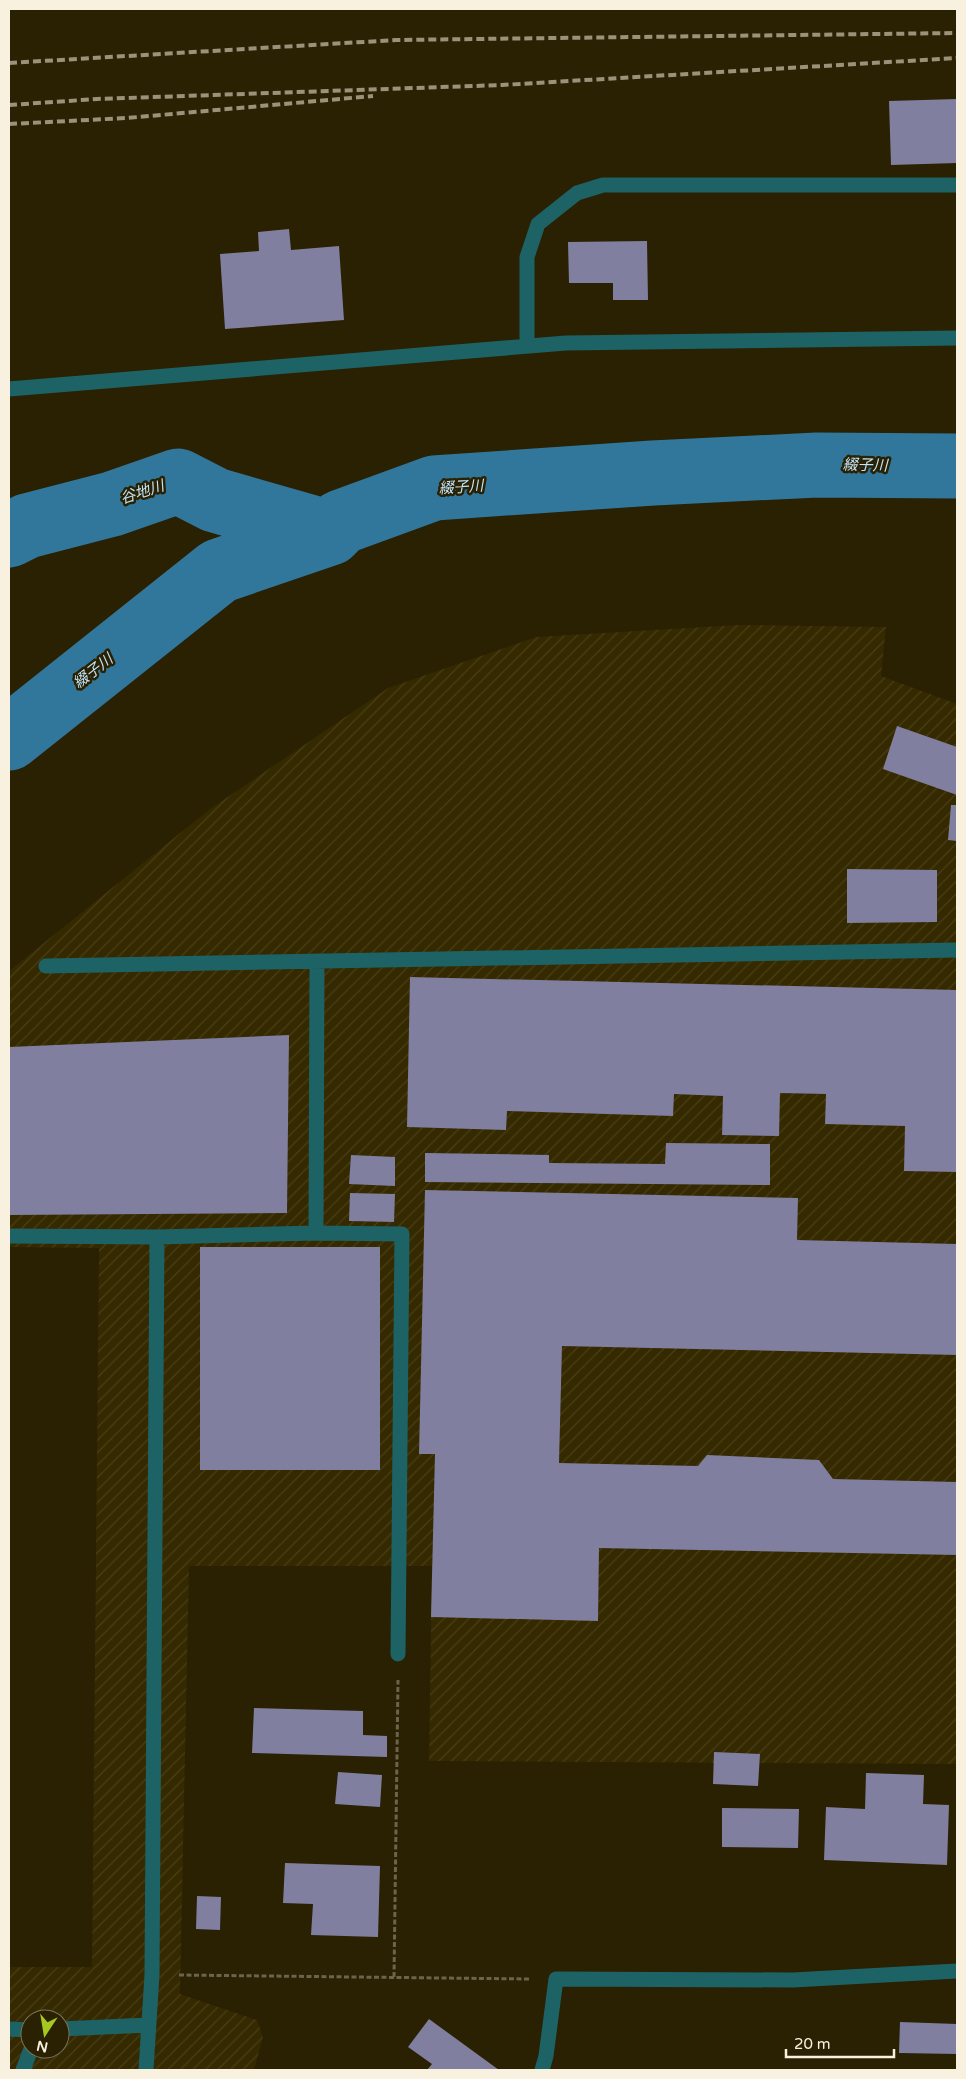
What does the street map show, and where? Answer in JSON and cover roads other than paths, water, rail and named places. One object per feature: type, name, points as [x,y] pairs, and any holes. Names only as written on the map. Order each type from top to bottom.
[{"type":"street","points":[[527,345],[527,257],[529,248],[538,224],[576,193],[603,186],[957,185]]},
{"type":"street","points":[[9,389],[527,345],[957,338]]},
{"type":"street","points":[[46,966],[957,950]]},
{"type":"street","points":[[316,1233],[317,961]]},
{"type":"street","points":[[9,1236],[157,1237],[316,1233],[402,1234],[398,1654]]},
{"type":"street","points":[[146,2070],[152,1975],[157,1237]]},
{"type":"street","points":[[542,2070],[546,2056],[556,1979],[793,1980],[957,1971]]},
{"type":"street","points":[[70,2029],[149,2025]]},
{"type":"waterway","name":"綴子川","points":[[9,738],[219,571],[330,533],[341,522],[434,488],[653,473],[817,465],[957,466]]},
{"type":"waterway","name":"谷地川","points":[[9,535],[27,526],[112,504],[178,481],[215,500],[330,533]]},
{"type":"railway","points":[[9,63],[396,40],[957,33]]},
{"type":"railway","points":[[9,105],[97,99],[502,85],[957,58]]},
{"type":"railway","points":[[9,124],[127,118],[373,96]]}]
